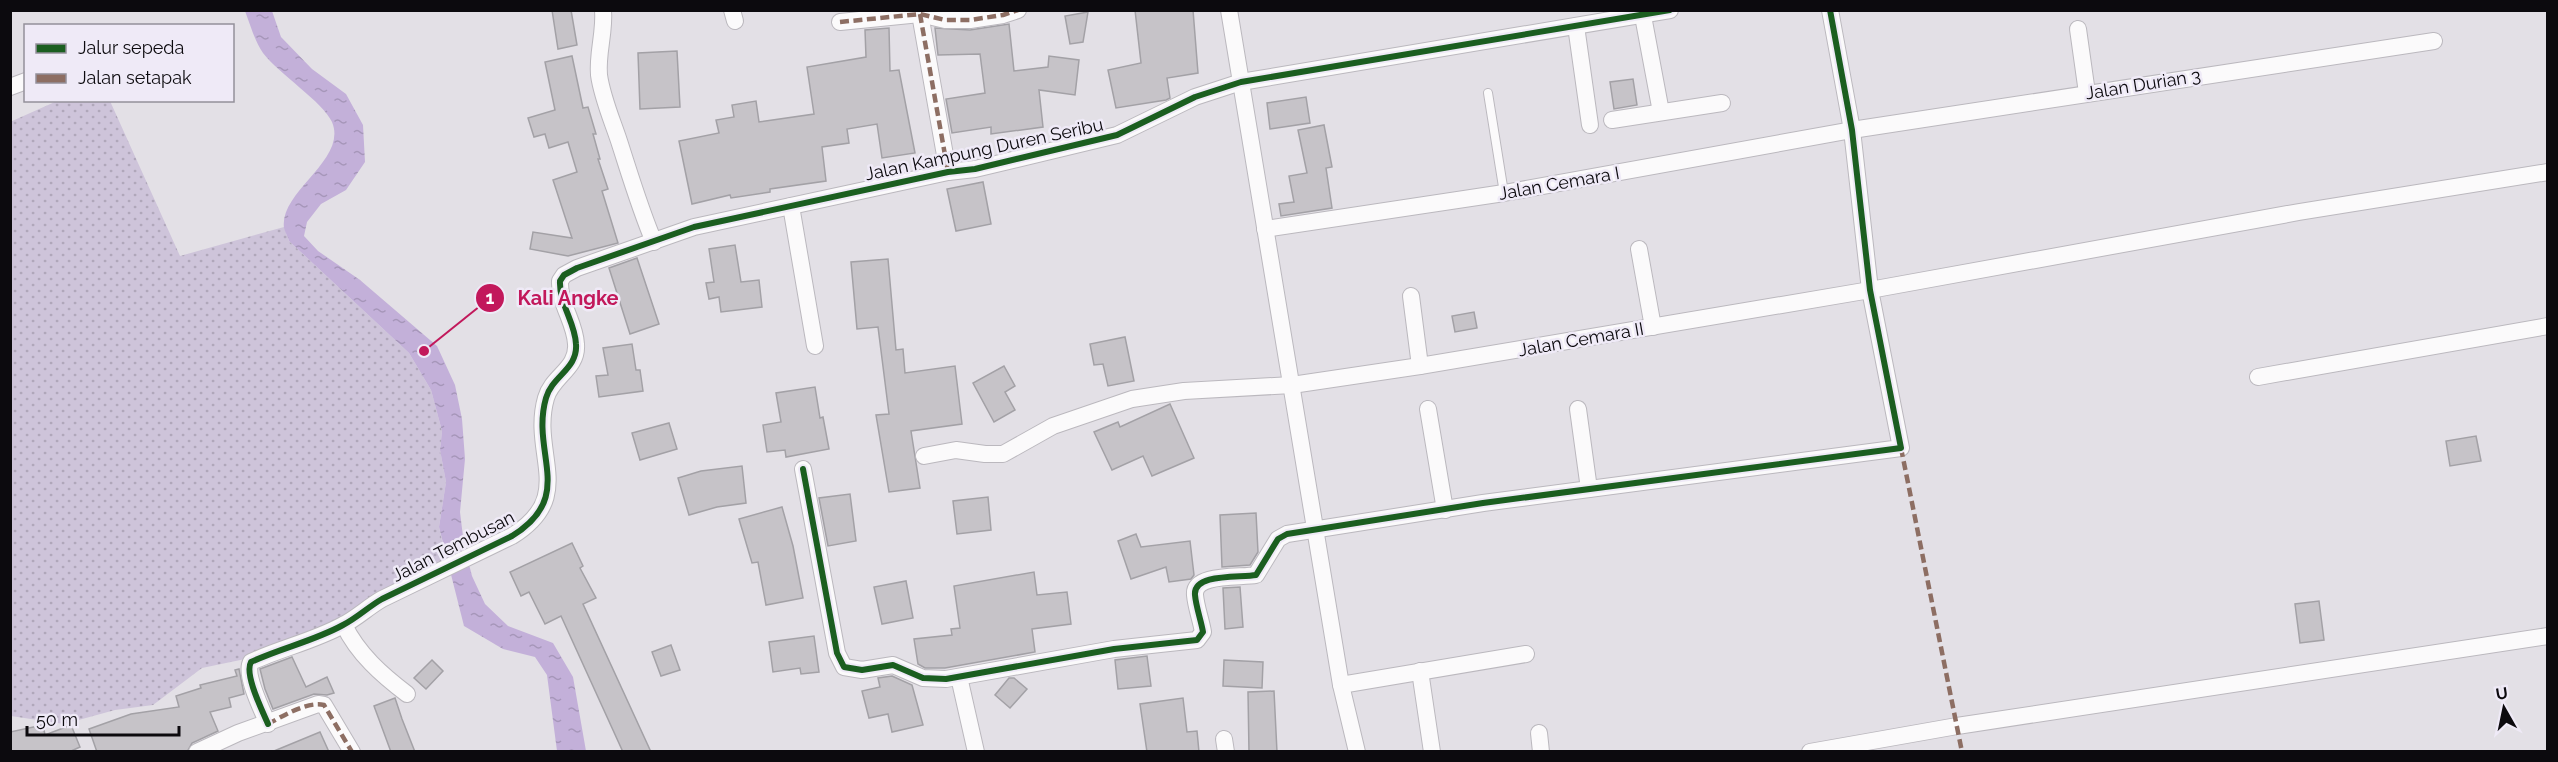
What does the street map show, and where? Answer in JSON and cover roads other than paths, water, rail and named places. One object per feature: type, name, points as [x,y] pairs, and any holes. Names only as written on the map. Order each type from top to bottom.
[{"type":"street","points":[[603,10],[605,26],[600,47],[599,72],[602,92],[633,188],[654,242]]},
{"type":"street","points":[[840,22],[920,14],[945,20],[970,20],[1003,15],[1018,10]]},
{"type":"street","points":[[1228,10],[1341,685],[1357,752]]},
{"type":"street","name":"Jalan Kampung Duren Seribu","points":[[654,242],[694,227],[948,172],[975,169],[1117,135],[1195,98],[1241,82],[1670,10]]},
{"type":"street","points":[[803,469],[837,653],[844,667],[862,670],[892,665],[923,678],[959,677],[1114,649],[1197,640],[1203,632],[1195,596],[1199,582],[1208,579],[1256,575],[1278,539],[1287,534],[1589,489],[1901,448],[1870,290],[1852,130],[1830,10]]},
{"type":"street","points":[[920,14],[948,172]]},
{"type":"street","points":[[1643,16],[1660,112]]},
{"type":"street","points":[[1576,26],[1590,125]]},
{"type":"street","points":[[2078,28],[2087,93]]},
{"type":"street","name":"Jalan Durian 3","points":[[1852,130],[2434,41]]},
{"type":"street","points":[[1612,120],[1722,103]]},
{"type":"street","name":"Jalan Cemara I","points":[[1265,229],[1504,193],[1852,130]]},
{"type":"street","name":"Jalan Cemara II","points":[[924,456],[956,450],[1003,454],[1053,426],[1132,399],[1184,391],[1292,385],[1420,366],[1870,290],[2299,212],[2547,172]]},
{"type":"street","points":[[792,206],[815,345]]},
{"type":"street","name":"Jalan Tembusan","points":[[268,724],[250,675],[251,662],[307,642],[344,625],[367,607],[523,529],[544,507],[548,489],[542,438],[546,397],[552,384],[570,366],[575,356],[576,342],[564,310],[560,282],[564,275],[577,268],[654,242]]},
{"type":"street","points":[[1639,249],[1653,327]]},
{"type":"street","points":[[1411,296],[1420,366]]},
{"type":"street","points":[[2258,377],[2547,326]]},
{"type":"street","points":[[1428,409],[1445,510]]},
{"type":"street","points":[[1578,409],[1589,489]]},
{"type":"street","points":[[344,625],[351,641],[360,651],[407,694]]},
{"type":"street","points":[[1810,752],[1957,726],[2547,636]]},
{"type":"street","points":[[1341,685],[1526,654]]},
{"type":"street","points":[[1420,671],[1432,752]]},
{"type":"street","points":[[959,677],[976,752]]},
{"type":"street","points":[[197,752],[238,733],[318,704],[324,705],[352,752]]},
{"type":"street","points":[[1539,733],[1541,752]]},
{"type":"lane","points":[[1488,93],[1504,193]]},
{"type":"water","points":[[245,11],[272,11],[281,37],[312,69],[346,94],[363,125],[365,162],[346,190],[321,204],[307,222],[304,236],[318,251],[360,280],[437,346],[455,385],[462,419],[465,459],[460,512],[464,545],[472,576],[485,604],[508,626],[553,643],[573,677],[586,751],[557,751],[547,675],[535,657],[503,649],[464,626],[439,527],[446,482],[440,450],[442,431],[431,390],[409,353],[289,241],[284,228],[285,214],[301,188],[331,149],[334,136],[332,122],[320,106],[263,53]]},
{"type":"place","name":"Kali Angke","points":[[424,351]]}]
